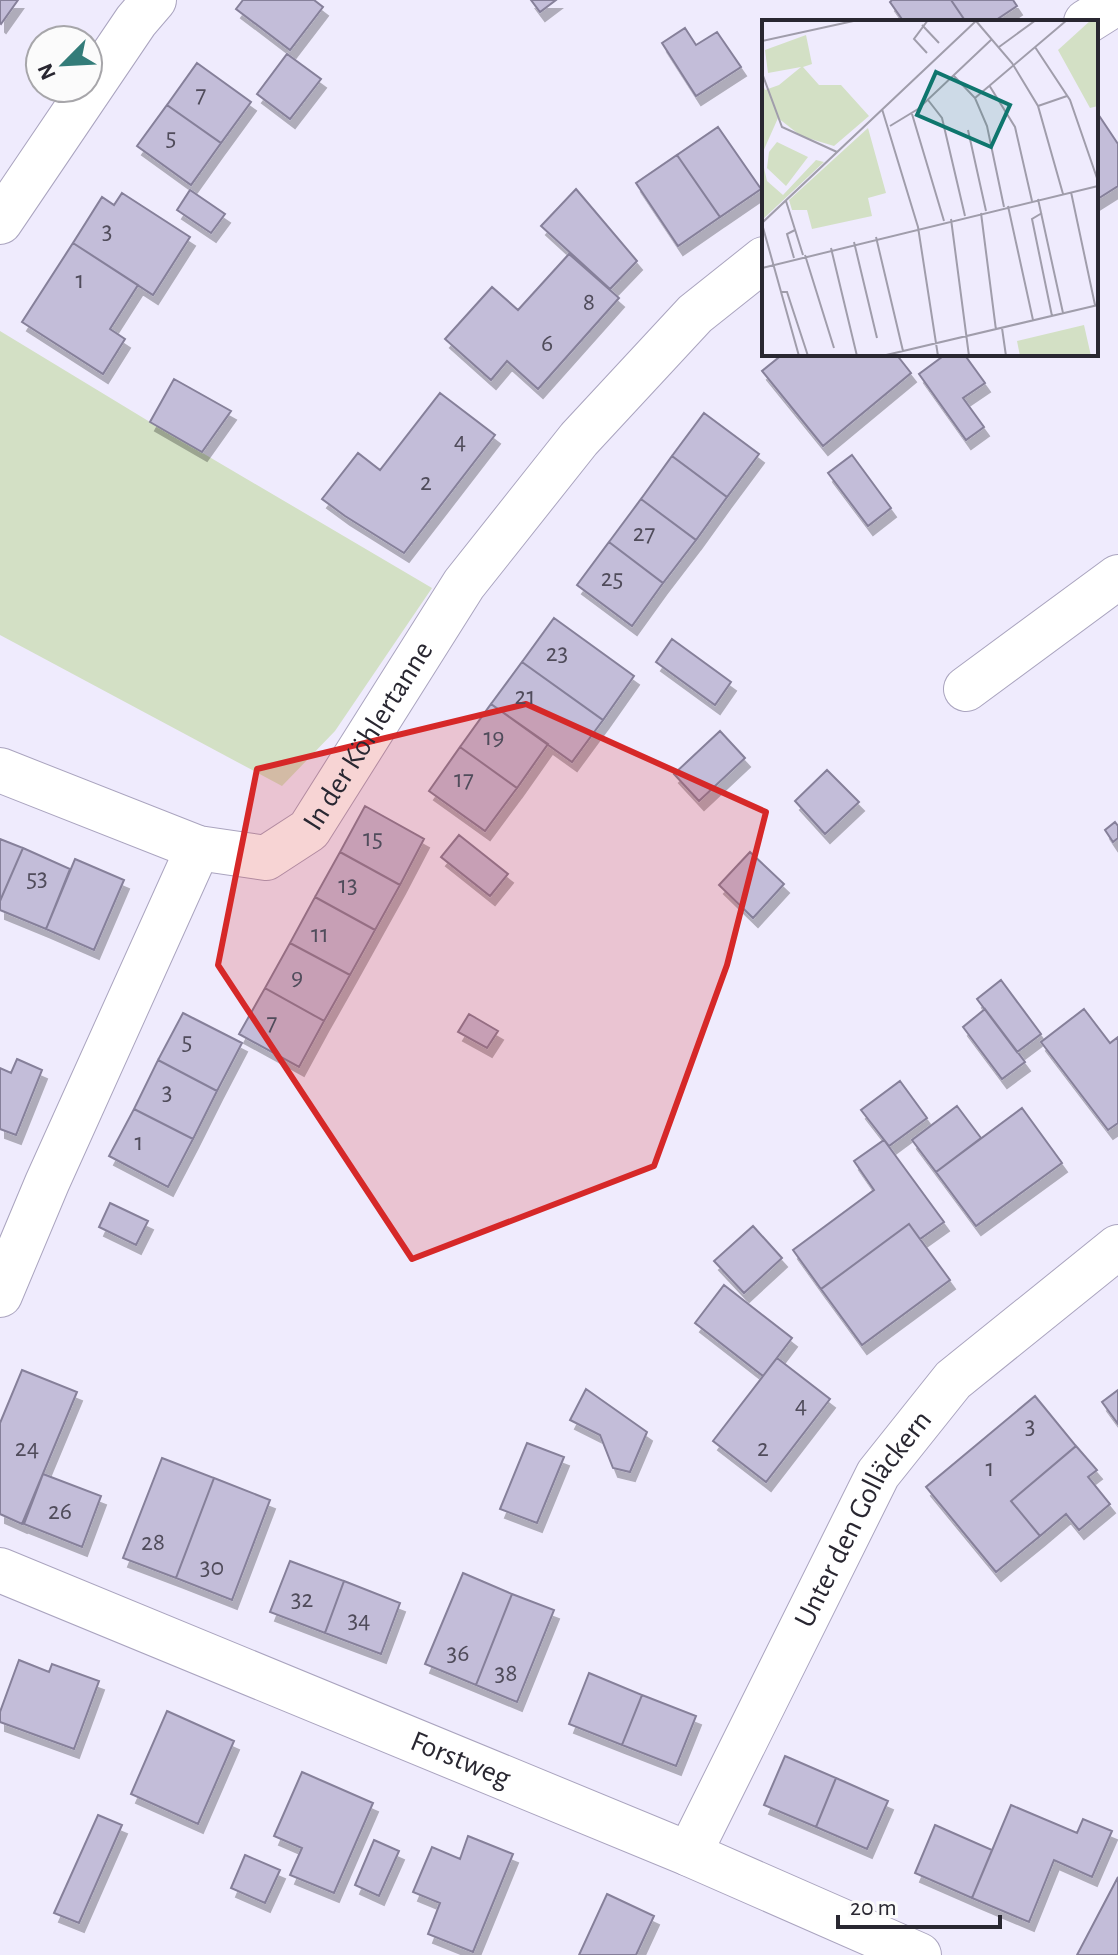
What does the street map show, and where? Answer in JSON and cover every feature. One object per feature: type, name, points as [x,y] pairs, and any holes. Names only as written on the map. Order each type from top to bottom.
[{"type":"street","points":[[0,222],[136,21],[154,0]]},
{"type":"street","points":[[1089,20],[1118,2]]},
{"type":"street","name":"In der Köhlertanne","points":[[0,770],[198,848],[266,858],[309,830],[464,584],[579,439],[695,314],[762,261]]},
{"type":"street","points":[[966,689],[1118,577]]},
{"type":"street","points":[[0,1295],[198,848]]},
{"type":"street","name":"Unter den Golläckern","points":[[689,1854],[878,1474],[953,1380],[1118,1247]]},
{"type":"street","name":"Forstweg","points":[[0,1570],[689,1854],[919,1955]]},
{"type":"highlighted area","points":[[526,704],[766,812],[727,965],[654,1166],[412,1259],[218,965],[257,769]]},
{"type":"green space","points":[[0,331],[432,588],[335,731],[282,786],[0,635]]},
{"type":"building","points":[[0,0],[18,0],[1,24],[0,23]]},
{"type":"building","points":[[243,0],[314,0],[323,7],[290,50],[236,9]]},
{"type":"building","points":[[531,0],[556,0],[540,12]]},
{"type":"building","points":[[951,0],[965,20],[903,20],[890,2]]},
{"type":"building","points":[[951,0],[1013,0],[1017,6],[996,20],[965,20]]},
{"type":"building","points":[[685,28],[696,45],[717,32],[741,67],[696,96],[662,43]]},
{"type":"building","points":[[287,54],[321,79],[290,119],[257,94]]},
{"type":"building","points":[[197,63],[251,102],[221,143],[167,105]]},
{"type":"building","points":[[167,105],[221,143],[191,185],[137,146]]},
{"type":"building","points":[[1098,114],[1118,144],[1118,186],[1098,199]]},
{"type":"building","points":[[718,127],[761,189],[720,217],[677,155]]},
{"type":"building","points":[[677,155],[720,217],[678,246],[636,183]]},
{"type":"building","points":[[576,189],[637,261],[610,289],[541,226]]},
{"type":"building","points":[[190,190],[225,214],[211,233],[177,210]]},
{"type":"building","points":[[122,193],[190,237],[153,295],[73,243],[102,197],[114,205]]},
{"type":"building","points":[[73,243],[138,285],[110,329],[125,339],[103,374],[22,322]]},
{"type":"building","points":[[569,254],[619,298],[538,389],[507,361],[491,380],[445,339],[492,287],[518,310]]},
{"type":"building","points":[[781,356],[898,356],[911,373],[823,446],[762,371]]},
{"type":"building","points":[[943,356],[965,356],[985,383],[963,398],[984,427],[966,440],[919,374]]},
{"type":"building","points":[[174,379],[231,411],[202,452],[150,422]]},
{"type":"building","points":[[440,393],[495,435],[404,553],[322,499],[358,453],[380,470]]},
{"type":"building","points":[[704,413],[759,454],[727,497],[672,456]]},
{"type":"building","points":[[852,455],[891,508],[868,526],[828,473]]},
{"type":"building","points":[[672,456],[727,497],[696,540],[641,499]]},
{"type":"building","points":[[641,499],[696,540],[663,583],[609,542]]},
{"type":"building","points":[[609,542],[663,583],[632,626],[577,585]]},
{"type":"building","points":[[554,618],[634,676],[603,720],[522,662]]},
{"type":"building","points":[[672,639],[731,682],[715,705],[656,662]]},
{"type":"building","points":[[522,662],[603,720],[572,762],[491,704]]},
{"type":"building","points":[[491,704],[548,744],[517,788],[460,747]]},
{"type":"building","points":[[720,731],[745,758],[699,801],[674,774]]},
{"type":"building","points":[[460,747],[517,788],[485,831],[429,791]]},
{"type":"building","points":[[827,770],[859,802],[825,834],[795,801]]},
{"type":"building","points":[[365,806],[424,839],[400,885],[340,852]]},
{"type":"building","points":[[1115,822],[1118,838],[1113,842],[1105,830]]},
{"type":"building","points":[[459,835],[508,874],[490,896],[441,857]]},
{"type":"building","points":[[0,839],[23,848],[0,901]]},
{"type":"building","points":[[23,848],[70,869],[46,929],[0,910],[0,901]]},
{"type":"building","points":[[340,852],[400,885],[375,930],[315,897]]},
{"type":"building","points":[[750,852],[784,884],[753,918],[719,885]]},
{"type":"building","points":[[75,859],[124,880],[94,950],[46,929]]},
{"type":"building","points":[[315,897],[375,930],[350,975],[290,943]]},
{"type":"building","points":[[290,943],[350,975],[324,1021],[265,988]]},
{"type":"building","points":[[1001,980],[1041,1034],[1017,1052],[977,999]]},
{"type":"building","points":[[265,988],[324,1021],[299,1067],[239,1034]]},
{"type":"building","points":[[985,1009],[1025,1062],[1002,1079],[963,1027]]},
{"type":"building","points":[[1084,1009],[1110,1043],[1118,1037],[1118,1123],[1108,1130],[1041,1042]]},
{"type":"building","points":[[183,1013],[242,1043],[217,1091],[158,1060]]},
{"type":"building","points":[[469,1014],[498,1031],[487,1048],[458,1032]]},
{"type":"building","points":[[17,1059],[42,1070],[16,1135],[0,1129],[0,1068],[11,1073]]},
{"type":"building","points":[[158,1060],[217,1091],[193,1139],[134,1109]]},
{"type":"building","points":[[900,1081],[927,1118],[889,1146],[861,1110]]},
{"type":"building","points":[[957,1106],[981,1138],[936,1172],[912,1140]]},
{"type":"building","points":[[1022,1108],[1062,1163],[976,1226],[936,1172]]},
{"type":"building","points":[[134,1109],[193,1139],[168,1187],[109,1156]]},
{"type":"building","points":[[884,1140],[944,1222],[920,1239],[909,1224],[821,1289],[793,1250],[874,1190],[854,1161]]},
{"type":"building","points":[[110,1203],[148,1221],[136,1245],[99,1227]]},
{"type":"building","points":[[909,1224],[950,1280],[862,1345],[821,1289]]},
{"type":"building","points":[[753,1226],[782,1258],[744,1293],[714,1261]]},
{"type":"building","points":[[724,1285],[792,1338],[763,1376],[695,1323]]},
{"type":"building","points":[[777,1358],[830,1399],[766,1482],[713,1441]]},
{"type":"building","points":[[22,1370],[77,1392],[22,1524],[0,1514],[0,1423]]},
{"type":"building","points":[[586,1389],[647,1432],[630,1472],[613,1468],[600,1435],[570,1420]]},
{"type":"building","points":[[1118,1390],[1118,1424],[1102,1402]]},
{"type":"building","points":[[1035,1396],[1076,1446],[1011,1501],[1040,1536],[996,1572],[926,1487]]},
{"type":"building","points":[[527,1443],[564,1457],[537,1523],[500,1509]]},
{"type":"building","points":[[1076,1446],[1097,1470],[1088,1477],[1110,1504],[1079,1530],[1066,1514],[1040,1536],[1011,1501]]},
{"type":"building","points":[[162,1458],[214,1478],[176,1578],[123,1558]]},
{"type":"building","points":[[43,1474],[101,1496],[82,1547],[24,1524]]},
{"type":"building","points":[[214,1478],[270,1500],[232,1600],[176,1578]]},
{"type":"building","points":[[290,1561],[344,1581],[325,1633],[270,1612]]},
{"type":"building","points":[[463,1573],[512,1594],[476,1685],[425,1664]]},
{"type":"building","points":[[344,1581],[400,1603],[381,1654],[325,1633]]},
{"type":"building","points":[[512,1594],[554,1610],[517,1702],[476,1685]]},
{"type":"building","points":[[19,1660],[49,1672],[52,1664],[99,1681],[74,1749],[0,1722],[0,1712]]},
{"type":"building","points":[[589,1673],[642,1695],[622,1745],[569,1724]]},
{"type":"building","points":[[642,1695],[696,1716],[676,1766],[622,1745]]},
{"type":"building","points":[[167,1711],[234,1741],[198,1824],[131,1794]]},
{"type":"building","points":[[785,1756],[836,1778],[816,1827],[764,1805]]},
{"type":"building","points":[[302,1772],[373,1803],[334,1893],[290,1875],[302,1848],[274,1836]]},
{"type":"building","points":[[836,1778],[888,1801],[867,1849],[816,1827]]},
{"type":"building","points":[[1011,1805],[1077,1833],[1083,1819],[1112,1831],[1092,1877],[1054,1860],[1029,1922],[972,1898]]},
{"type":"building","points":[[98,1815],[122,1825],[79,1923],[54,1913]]},
{"type":"building","points":[[935,1825],[992,1850],[972,1898],[915,1873]]},
{"type":"building","points":[[468,1836],[513,1854],[473,1952],[428,1934],[440,1903],[413,1892],[432,1847],[460,1859]]},
{"type":"building","points":[[374,1840],[399,1851],[379,1896],[355,1885]]},
{"type":"building","points":[[245,1855],[280,1870],[265,1903],[231,1888]]},
{"type":"building","points":[[1118,1877],[1118,1955],[1077,1955]]},
{"type":"building","points":[[607,1894],[654,1916],[636,1955],[579,1955]]}]
